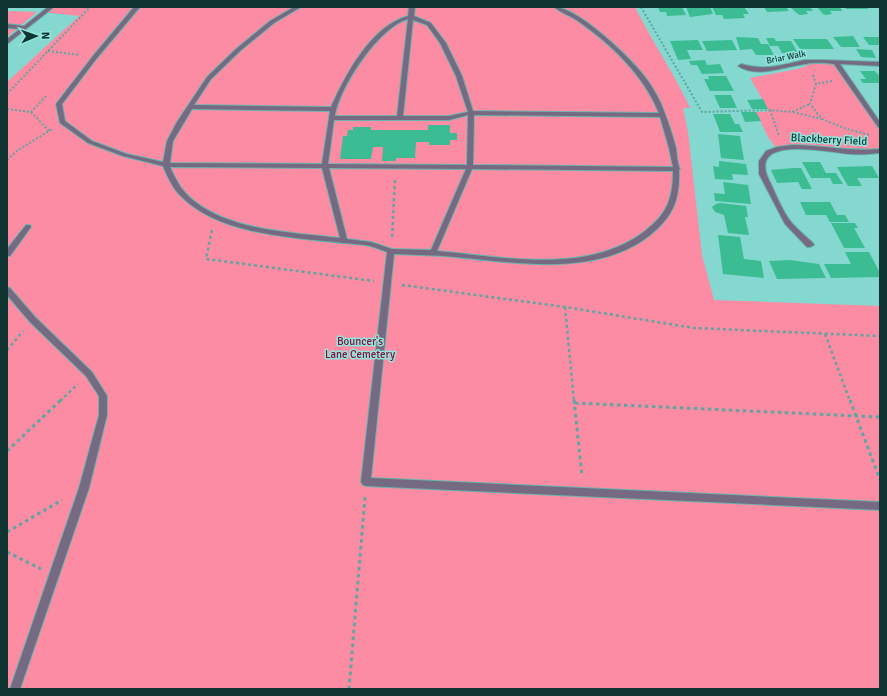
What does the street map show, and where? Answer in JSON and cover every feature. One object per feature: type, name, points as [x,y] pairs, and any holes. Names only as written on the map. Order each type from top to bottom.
[{"type":"street","points":[[7,42],[51,7]]},
{"type":"street","points":[[137,7],[59,104],[62,122],[90,142],[125,155],[166,165],[677,169]]},
{"type":"street","points":[[298,7],[272,22],[238,50],[209,78],[190,107],[170,141],[166,165],[180,191],[201,209],[215,216],[248,227],[371,244],[391,251],[561,262],[616,251],[642,238],[667,214],[676,189],[677,169],[663,115],[646,83],[633,67],[613,47],[557,7]]},
{"type":"street","points":[[400,118],[412,7]]},
{"type":"street","points":[[344,241],[325,166],[333,109],[344,85],[361,57],[376,39],[400,20],[411,17],[429,24],[443,43],[459,76],[471,113],[470,167],[433,253]]},
{"type":"street","points":[[7,26],[25,28]]},
{"type":"street","name":"Briar Walk","points":[[741,66],[756,70],[772,70],[803,62],[880,64]]},
{"type":"street","points":[[836,62],[880,126]]},
{"type":"street","points":[[190,107],[333,109]]},
{"type":"street","points":[[332,118],[449,118],[471,113],[663,115]]},
{"type":"street","name":"Blackberry Field","points":[[810,245],[787,222],[762,174],[761,167],[767,155],[784,147],[816,147],[844,152],[880,151]]},
{"type":"street","points":[[7,254],[28,226]]},
{"type":"street","points":[[391,251],[366,482],[880,506]]},
{"type":"street","points":[[7,290],[33,320],[89,374],[103,396],[103,415],[84,488],[15,689]]},
{"type":"path","points":[[7,94],[90,7]]},
{"type":"path","points":[[641,7],[681,73],[702,112],[770,110],[792,112],[822,119],[847,129],[874,136]]},
{"type":"path","points":[[48,51],[82,55]]},
{"type":"path","points":[[792,112],[810,104],[816,84],[846,78]]},
{"type":"path","points":[[810,104],[822,119]]},
{"type":"path","points":[[770,110],[784,147]]},
{"type":"path","points":[[31,112],[49,131]]},
{"type":"path","points":[[7,160],[62,122]]},
{"type":"path","points":[[391,251],[396,167]]},
{"type":"path","points":[[215,216],[206,259],[565,308],[694,328],[880,336]]},
{"type":"path","points":[[565,308],[584,492]]},
{"type":"path","points":[[7,350],[33,320]]},
{"type":"path","points":[[825,334],[880,480]]},
{"type":"path","points":[[7,451],[89,374]]},
{"type":"path","points":[[574,403],[880,417]]},
{"type":"path","points":[[349,689],[366,482]]},
{"type":"path","points":[[7,532],[84,488]]},
{"type":"path","points":[[7,552],[53,575]]},
{"type":"green space","name":"Bouncer's Lane Cemetery","points":[[49,7],[635,7],[690,108],[683,108],[688,132],[702,255],[714,300],[880,306],[880,689],[7,689],[7,82],[79,16],[42,12]]},
{"type":"green space","points":[[7,11],[37,12],[7,37]]},
{"type":"green space","points":[[811,61],[836,62],[880,126],[880,151],[816,147],[777,149],[768,137],[756,112],[766,112],[768,109],[750,78],[797,69],[806,66]]},
{"type":"building","points":[[658,7],[682,7],[686,15],[667,16],[666,12],[660,12]]},
{"type":"building","points":[[686,7],[710,7],[713,14],[690,17]]},
{"type":"building","points":[[712,7],[744,7],[749,14],[743,14],[745,18],[724,19],[722,15],[716,15]]},
{"type":"building","points":[[764,7],[786,7],[789,11],[767,12]]},
{"type":"building","points":[[790,7],[810,7],[813,11],[806,11],[808,14],[799,15]]},
{"type":"building","points":[[817,7],[840,7],[842,11],[830,11],[832,14],[826,15],[823,14]]},
{"type":"building","points":[[845,7],[867,7],[868,9],[846,9]]},
{"type":"building","points":[[853,36],[860,47],[841,47],[833,37]]},
{"type":"building","points":[[736,37],[758,38],[761,44],[768,44],[774,55],[756,55],[752,49],[740,50]]},
{"type":"building","points":[[863,37],[880,37],[880,45],[869,45]]},
{"type":"building","points":[[766,38],[774,38],[776,41],[791,41],[798,53],[782,53],[778,46],[770,46]]},
{"type":"building","points":[[793,39],[827,39],[834,49],[800,49]]},
{"type":"building","points":[[698,40],[703,50],[687,50],[691,59],[678,60],[670,41]]},
{"type":"building","points":[[732,40],[737,50],[707,51],[702,41]]},
{"type":"building","points":[[856,49],[872,50],[876,58],[861,57]]},
{"type":"building","points":[[705,60],[707,65],[720,64],[724,73],[702,74],[697,65],[691,65],[689,61]]},
{"type":"building","points":[[860,71],[875,71],[880,77],[880,83],[863,83],[860,79],[866,79]]},
{"type":"building","points":[[708,76],[726,76],[734,91],[710,91],[704,79],[709,79]]},
{"type":"building","points":[[714,95],[731,95],[737,108],[720,108]]},
{"type":"building","points":[[763,99],[768,109],[752,109],[747,100]]},
{"type":"building","points":[[741,112],[756,112],[761,121],[745,122]]},
{"type":"building","points":[[713,114],[730,114],[735,124],[739,124],[743,132],[720,132]]},
{"type":"building","points":[[428,125],[450,125],[450,133],[457,133],[457,140],[450,140],[450,145],[429,145],[429,142],[416,142],[415,158],[396,158],[396,161],[382,161],[383,147],[373,147],[371,159],[340,159],[343,136],[347,136],[348,130],[353,130],[353,127],[371,127],[371,130],[428,130]]},
{"type":"building","points":[[718,134],[740,136],[744,160],[721,158]]},
{"type":"building","points":[[719,161],[746,164],[748,175],[732,174],[733,180],[715,179],[713,166],[719,167]]},
{"type":"building","points":[[802,162],[820,162],[826,173],[836,173],[843,184],[833,184],[830,178],[811,178]]},
{"type":"building","points":[[872,166],[879,178],[857,178],[862,186],[848,186],[837,167]]},
{"type":"building","points":[[801,168],[812,189],[802,189],[798,182],[777,183],[771,170]]},
{"type":"building","points":[[723,182],[748,185],[751,204],[715,201],[714,193],[725,194]]},
{"type":"building","points":[[800,202],[830,202],[837,215],[845,215],[849,222],[830,222],[826,215],[806,215]]},
{"type":"building","points":[[720,203],[746,206],[748,217],[745,217],[749,235],[728,233],[724,215],[715,212],[712,207]]},
{"type":"building","points":[[831,223],[855,223],[858,228],[854,228],[865,248],[844,248]]},
{"type":"building","points":[[718,235],[740,237],[744,259],[761,261],[764,278],[723,274]]},
{"type":"building","points":[[845,252],[869,252],[880,273],[880,277],[831,278],[824,264],[851,264]]},
{"type":"building","points":[[790,260],[819,264],[826,278],[777,279],[769,261]]}]
